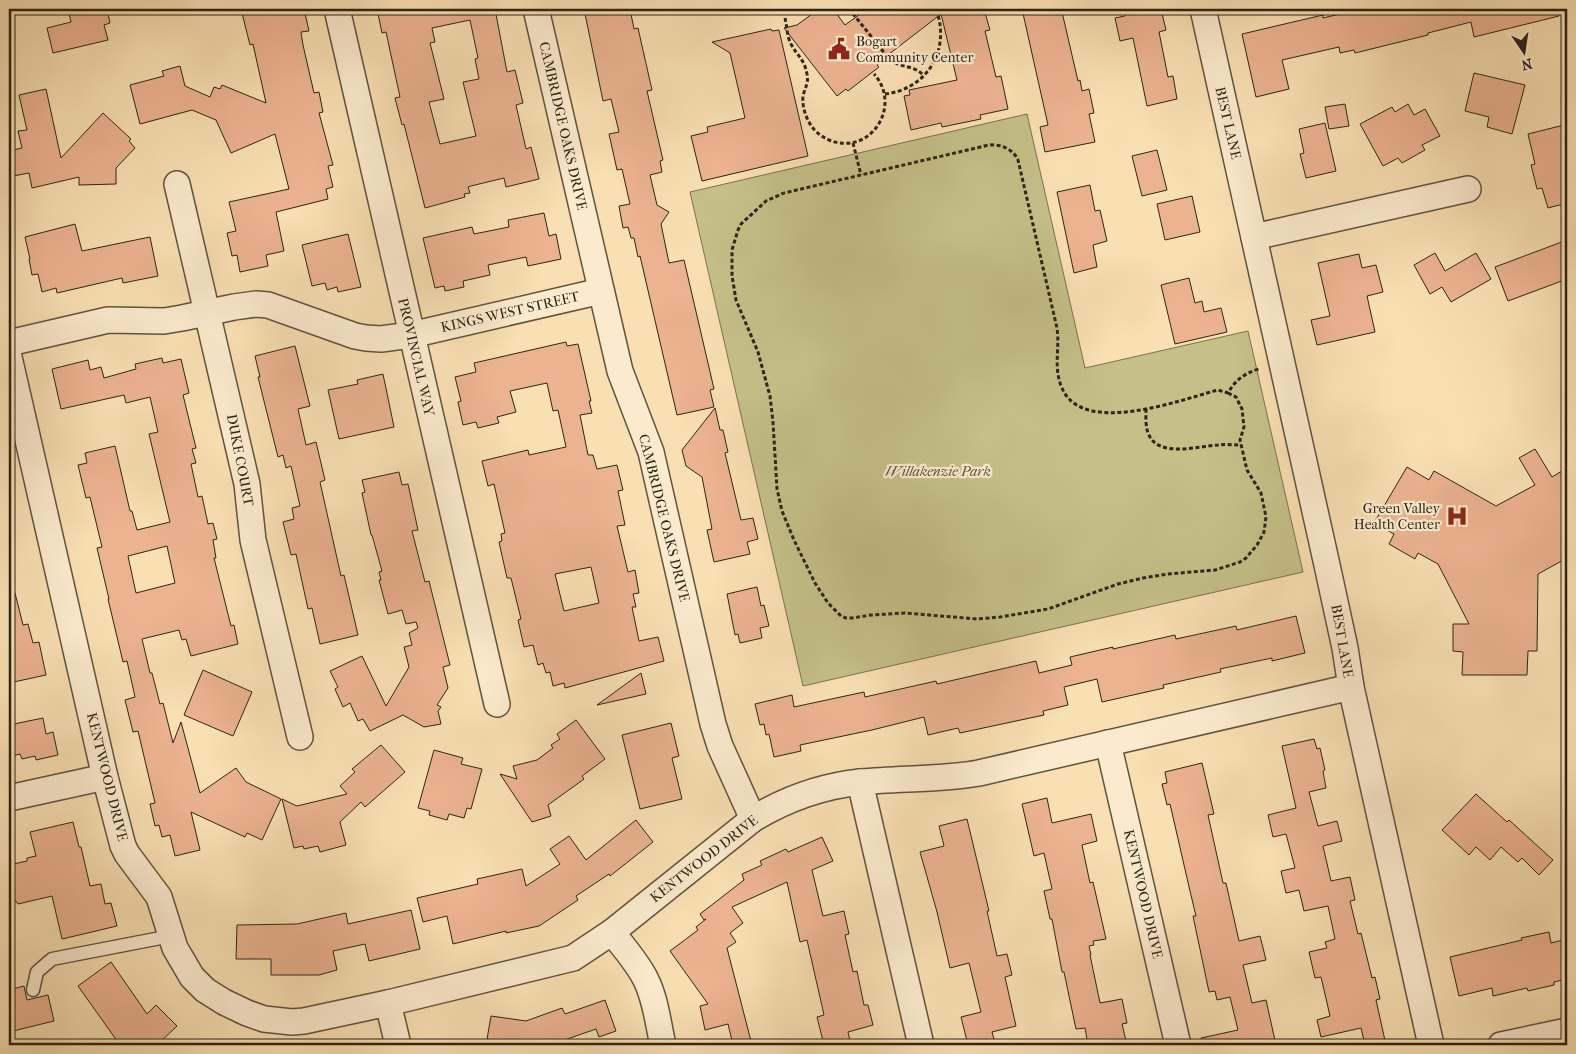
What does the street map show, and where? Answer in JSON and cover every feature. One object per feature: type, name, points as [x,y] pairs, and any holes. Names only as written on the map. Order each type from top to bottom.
[{"type":"street","name":"PROVINCIAL WAY","points":[[337,9],[497,704]]},
{"type":"street","name":"CAMBRIDGE OAKS DRIVE","points":[[536,9],[620,371],[651,452],[717,738],[753,819]]},
{"type":"street","name":"BEST LANE","points":[[1202,9],[1345,648],[1350,687],[1431,1045]]},
{"type":"street","name":"DUKE COURT","points":[[177,184],[247,484],[253,540],[300,737]]},
{"type":"street","points":[[1254,237],[1468,189]]},
{"type":"street","name":"KINGS WEST STREET","points":[[9,343],[108,320],[164,321],[256,304],[268,306],[355,336],[381,339],[411,335],[602,291]]},
{"type":"street","name":"KENTWOOD DRIVE","points":[[9,357],[105,776],[123,846],[159,897],[170,936],[182,962],[192,977],[205,990],[224,1002],[264,1019],[292,1022],[304,1021],[566,961],[580,954],[612,932],[753,819],[771,808],[810,791],[860,782],[962,776],[1350,687]]},
{"type":"street","name":"KENTWOOD DRIVE","points":[[1108,743],[1178,1045]]},
{"type":"street","points":[[9,798],[105,776]]},
{"type":"street","points":[[860,782],[920,1045]]},
{"type":"street","points":[[612,932],[646,979],[663,1045]]},
{"type":"street","points":[[388,1003],[398,1045]]},
{"type":"street","points":[[1501,1045],[1567,1031]]},
{"type":"lane","points":[[33,990],[38,972],[52,959],[170,936]]},
{"type":"path","points":[[848,9],[893,62],[918,70],[924,76]]},
{"type":"path","points":[[884,94],[900,91],[912,86],[924,76],[933,64],[940,45],[941,31],[936,9]]},
{"type":"path","points":[[785,18],[790,43],[804,61],[807,72],[803,103],[808,121],[814,130],[825,138],[837,143],[853,143],[868,136],[877,126],[883,114],[885,104],[880,82],[874,74]]},
{"type":"path","points":[[853,143],[861,175]]},
{"type":"path","points":[[993,145],[1006,148],[1014,153],[1018,160],[1057,328],[1056,366],[1062,389],[1070,402],[1086,410],[1103,412],[1146,409],[1179,402],[1218,390],[1228,392],[1236,397],[1242,409],[1244,421],[1240,440],[1247,470],[1261,493],[1266,517],[1264,532],[1257,545],[1246,558],[1240,562],[1214,570],[1168,574],[1136,580],[1112,586],[1048,609],[1008,616],[976,618],[905,613],[852,618],[841,616],[822,594],[803,559],[779,500],[770,396],[760,358],[734,293],[731,258],[741,224],[766,201],[784,193],[993,145]]},
{"type":"path","points":[[1228,392],[1246,374],[1259,369]]},
{"type":"path","points":[[1146,409],[1148,434],[1159,446],[1173,449],[1219,444],[1241,445]]},
{"type":"green space","name":"Willakenzie Park","points":[[1027,114],[1085,368],[1248,331],[1303,572],[803,686],[690,192]]},
{"type":"building","points":[[68,9],[107,9],[110,23],[104,25],[108,40],[53,53],[47,28],[71,22]]},
{"type":"building","points":[[241,9],[304,9],[309,31],[301,32],[303,45],[314,93],[319,92],[323,112],[319,113],[333,165],[328,166],[333,187],[326,189],[328,199],[276,212],[284,251],[266,255],[268,266],[240,272],[237,255],[232,256],[227,233],[236,231],[229,202],[289,189],[275,134],[231,153],[216,120],[192,110],[140,124],[130,85],[164,76],[162,71],[180,66],[185,86],[210,97],[214,87],[220,89],[222,85],[266,103],[253,44],[250,45]]},
{"type":"building","points":[[377,9],[495,9],[507,72],[515,70],[523,103],[516,105],[526,149],[531,147],[539,179],[506,187],[504,178],[471,186],[468,187],[470,193],[464,194],[465,197],[425,208],[404,124],[402,125],[395,98],[400,97],[386,32],[382,33]],"holes":[[[470,20],[478,58],[475,59],[479,79],[463,82],[476,136],[440,144],[429,102],[444,99],[430,43],[435,42],[432,28]]]},
{"type":"building","points":[[584,9],[630,9],[634,29],[638,28],[652,90],[647,91],[663,160],[660,161],[662,172],[650,175],[657,205],[669,212],[661,224],[669,263],[684,260],[714,389],[710,390],[714,407],[677,415],[640,256],[638,257],[634,238],[631,238],[628,227],[623,228],[619,206],[630,204],[622,169],[617,170],[609,134],[619,132],[611,99],[603,101]]},
{"type":"building","points":[[819,9],[833,9],[845,25],[867,9],[984,9],[990,30],[985,31],[996,77],[1001,76],[1008,109],[980,115],[981,119],[942,127],[941,123],[911,130],[904,96],[910,95],[909,90],[957,80],[941,14],[884,58],[877,65],[879,67],[848,91],[846,89],[837,96],[784,28],[797,25]]},
{"type":"building","points":[[1022,9],[1053,9],[1054,14],[1062,12],[1078,81],[1080,80],[1082,91],[1089,89],[1094,113],[1089,114],[1095,142],[1045,152],[1040,127],[1048,125]]},
{"type":"building","points":[[1123,9],[1161,9],[1166,30],[1159,32],[1168,77],[1173,76],[1177,99],[1147,106],[1133,38],[1120,41],[1115,18],[1125,16]]},
{"type":"building","points":[[1361,9],[1558,9],[1559,16],[1474,37],[1471,22],[1355,53],[1354,50],[1340,53],[1339,47],[1282,60],[1289,89],[1256,97],[1242,34],[1323,15],[1323,18]]},
{"type":"building","points":[[771,29],[772,31],[779,30],[808,156],[702,181],[691,136],[708,132],[707,127],[745,118],[730,53],[712,42]]},
{"type":"building","points":[[1474,73],[1525,85],[1512,134],[1487,127],[1489,117],[1465,111]]},
{"type":"building","points":[[46,89],[61,158],[103,113],[131,139],[129,141],[135,148],[116,168],[116,184],[79,185],[79,177],[32,188],[29,173],[13,176],[9,151],[22,148],[18,131],[27,130],[19,95]]},
{"type":"building","points":[[1345,104],[1349,126],[1329,129],[1325,107]]},
{"type":"building","points":[[1408,104],[1414,115],[1425,109],[1440,136],[1422,145],[1425,150],[1402,163],[1398,158],[1383,166],[1360,124],[1392,107],[1395,112]]},
{"type":"building","points":[[1325,123],[1336,171],[1306,178],[1300,154],[1304,153],[1299,129]]},
{"type":"building","points":[[1564,125],[1567,139],[1567,154],[1563,155],[1567,172],[1567,203],[1548,208],[1542,188],[1537,189],[1531,165],[1535,164],[1528,134]]},
{"type":"building","points":[[1157,150],[1167,190],[1142,196],[1132,156]]},
{"type":"building","points":[[1090,185],[1095,211],[1100,210],[1107,241],[1093,245],[1097,267],[1074,273],[1057,192]]},
{"type":"building","points":[[1192,196],[1200,232],[1165,240],[1157,204]]},
{"type":"building","points":[[544,213],[549,236],[556,234],[561,259],[528,266],[526,257],[488,265],[490,275],[463,281],[464,287],[445,291],[444,286],[435,288],[423,238],[472,227],[474,234],[509,227],[508,220]]},
{"type":"building","points":[[75,224],[82,251],[150,237],[158,276],[123,283],[122,278],[57,293],[56,288],[42,292],[38,274],[32,275],[25,237]]},
{"type":"building","points":[[348,234],[361,287],[338,292],[337,287],[327,290],[325,283],[312,286],[302,245]]},
{"type":"building","points":[[1567,240],[1567,279],[1508,301],[1495,267]]},
{"type":"building","points":[[1435,253],[1445,271],[1476,253],[1491,279],[1451,302],[1442,287],[1430,294],[1414,265]]},
{"type":"building","points":[[1359,254],[1362,268],[1376,265],[1383,292],[1367,296],[1375,332],[1317,345],[1311,320],[1330,316],[1318,263]]},
{"type":"building","points":[[1189,278],[1195,303],[1202,301],[1204,312],[1221,308],[1227,332],[1175,344],[1161,285]]},
{"type":"building","points":[[566,342],[567,346],[578,344],[591,401],[589,401],[592,413],[580,415],[588,455],[593,455],[597,469],[617,465],[623,490],[618,491],[625,525],[617,526],[628,572],[635,570],[639,593],[633,594],[636,607],[632,607],[639,641],[658,637],[664,661],[565,688],[564,683],[553,686],[550,672],[546,673],[543,663],[538,665],[533,645],[524,647],[518,620],[521,619],[511,578],[507,578],[499,542],[502,541],[501,534],[505,533],[494,484],[488,486],[482,461],[528,450],[529,455],[566,447],[558,410],[553,411],[547,383],[510,391],[516,412],[497,417],[499,423],[478,428],[476,422],[463,425],[458,402],[461,401],[455,377],[476,372],[474,363]],"holes":[[[591,567],[599,603],[564,611],[555,574]]]},
{"type":"building","points":[[295,346],[310,406],[298,409],[306,445],[316,442],[325,480],[320,482],[341,576],[344,575],[358,635],[320,644],[312,608],[308,609],[296,554],[291,555],[283,522],[294,519],[292,508],[300,506],[291,466],[286,468],[283,455],[278,457],[258,377],[260,377],[255,356]]},
{"type":"building","points":[[162,358],[163,363],[181,359],[189,393],[183,395],[196,448],[192,449],[196,463],[191,464],[198,497],[202,496],[208,524],[213,523],[217,539],[213,540],[216,558],[214,558],[231,626],[234,625],[238,644],[191,656],[186,639],[182,640],[179,630],[142,639],[150,673],[152,673],[160,704],[163,703],[173,743],[181,722],[200,793],[236,768],[246,782],[281,799],[262,840],[247,833],[245,837],[191,812],[200,850],[175,856],[170,835],[162,837],[159,825],[155,826],[150,804],[155,803],[138,731],[133,732],[125,700],[135,697],[127,661],[123,662],[108,599],[97,548],[102,547],[90,497],[86,498],[78,465],[87,463],[85,453],[115,446],[130,511],[132,511],[137,530],[170,522],[149,434],[158,432],[150,397],[126,403],[124,395],[61,409],[52,369],[88,360],[90,370],[101,367],[104,378],[136,369],[135,364]],"holes":[[[167,546],[175,583],[136,593],[128,556]]]},
{"type":"building","points":[[383,374],[394,427],[339,439],[328,390],[358,384],[357,380]]},
{"type":"building","points":[[715,408],[720,430],[723,430],[728,452],[725,453],[741,520],[753,518],[758,539],[747,542],[750,554],[714,562],[707,530],[712,529],[702,477],[686,466],[682,450]]},
{"type":"building","name":"Green Valley Health Center","points":[[1535,449],[1552,477],[1567,468],[1567,558],[1538,574],[1537,651],[1528,651],[1527,675],[1462,675],[1463,652],[1453,651],[1453,624],[1469,624],[1438,564],[1418,553],[1415,559],[1389,544],[1394,534],[1374,523],[1407,467],[1429,480],[1434,471],[1496,506],[1535,485],[1519,458]]},
{"type":"building","points":[[399,472],[402,485],[408,484],[418,530],[412,531],[425,582],[429,581],[450,665],[443,667],[448,688],[437,705],[441,707],[438,711],[441,724],[424,727],[403,715],[370,731],[363,719],[358,721],[350,703],[343,707],[335,689],[338,687],[330,671],[362,656],[386,706],[409,667],[404,647],[412,645],[409,633],[418,628],[416,622],[406,624],[402,610],[388,614],[379,580],[381,580],[379,572],[382,571],[371,535],[362,493],[365,492],[362,480]]},
{"type":"building","points":[[757,587],[761,606],[764,605],[769,626],[760,628],[762,638],[740,643],[738,634],[735,635],[727,594]]},
{"type":"building","points":[[15,593],[23,625],[28,624],[33,643],[39,642],[46,675],[9,683],[9,594]]},
{"type":"building","points":[[1296,616],[1305,653],[1272,661],[1272,658],[1220,669],[1221,672],[1163,685],[1164,688],[1102,702],[1097,679],[1064,687],[1068,705],[1043,711],[1044,715],[960,733],[958,728],[928,735],[924,717],[800,745],[801,751],[774,757],[769,734],[766,735],[764,724],[760,725],[755,704],[792,695],[794,707],[864,692],[865,697],[936,681],[937,684],[1036,661],[1039,673],[1072,665],[1070,657],[1113,647],[1113,649],[1175,635],[1176,639],[1236,626],[1237,630]]},
{"type":"building","points":[[203,670],[252,692],[233,736],[184,715]]},
{"type":"building","points":[[641,673],[646,694],[597,705]]},
{"type":"building","points":[[43,718],[46,734],[53,732],[58,755],[36,760],[35,756],[22,759],[20,754],[13,756],[9,737],[9,725]]},
{"type":"building","points":[[576,720],[605,759],[582,776],[584,779],[548,805],[551,816],[532,822],[500,774],[517,779],[513,766],[537,760],[553,748],[551,745],[560,739],[557,734]]},
{"type":"building","points":[[671,723],[679,756],[672,758],[682,799],[640,809],[622,735]]},
{"type":"building","points":[[1314,739],[1317,749],[1320,748],[1325,770],[1323,771],[1326,788],[1309,792],[1318,826],[1337,821],[1342,841],[1323,846],[1331,881],[1350,877],[1355,900],[1350,901],[1358,934],[1361,933],[1372,978],[1375,977],[1380,999],[1376,1000],[1386,1045],[1365,1045],[1361,1028],[1321,1037],[1317,1020],[1330,1016],[1321,977],[1315,978],[1309,952],[1327,948],[1325,942],[1335,939],[1328,906],[1304,911],[1299,890],[1286,893],[1281,871],[1295,868],[1286,834],[1273,837],[1268,815],[1296,808],[1282,746]]},
{"type":"building","points":[[381,745],[405,772],[365,807],[361,802],[340,822],[346,845],[320,852],[318,846],[304,849],[303,846],[294,848],[282,799],[297,806],[347,794],[340,786],[355,772],[352,769]]},
{"type":"building","points":[[434,750],[463,758],[461,764],[482,769],[471,809],[467,808],[464,818],[449,814],[447,820],[429,815],[430,811],[418,808]]},
{"type":"building","points":[[1202,763],[1214,814],[1208,815],[1223,883],[1226,883],[1239,941],[1260,936],[1266,960],[1243,965],[1252,1003],[1266,1000],[1276,1045],[1202,1045],[1201,1038],[1238,1030],[1230,997],[1217,1000],[1215,991],[1209,992],[1193,916],[1196,916],[1170,804],[1167,805],[1162,784],[1167,783],[1165,772]]},
{"type":"building","points":[[1476,794],[1507,822],[1509,820],[1553,860],[1539,875],[1522,858],[1518,862],[1501,847],[1490,860],[1476,847],[1469,855],[1442,830]]},
{"type":"building","points":[[1047,798],[1052,823],[1091,814],[1097,841],[1082,845],[1090,883],[1093,882],[1106,939],[1093,941],[1094,945],[1089,946],[1090,955],[1100,1003],[1122,999],[1127,1023],[1122,1024],[1127,1045],[1088,1045],[1085,1028],[1076,1029],[1044,891],[1052,889],[1044,853],[1034,856],[1022,804]]},
{"type":"building","points":[[967,819],[989,911],[987,911],[997,956],[1007,954],[1012,975],[1005,977],[1016,1026],[992,1032],[994,1039],[968,1045],[961,1017],[981,1012],[969,963],[950,968],[920,852],[944,846],[939,826]]},
{"type":"building","points":[[636,820],[653,842],[610,876],[609,874],[576,896],[578,900],[539,926],[506,933],[506,931],[453,944],[447,916],[423,922],[417,898],[478,884],[477,879],[522,869],[526,886],[560,864],[550,849],[569,836],[586,860]]},
{"type":"building","points":[[73,822],[90,886],[101,884],[105,904],[111,903],[117,926],[62,939],[52,896],[18,904],[9,892],[9,865],[27,861],[27,858],[36,856],[30,832]]},
{"type":"building","points":[[822,837],[833,861],[812,870],[823,916],[844,911],[849,934],[845,935],[853,972],[857,971],[864,1005],[868,1005],[873,1025],[848,1032],[851,1045],[824,1045],[817,1017],[824,1015],[807,940],[800,942],[787,882],[732,907],[743,923],[730,933],[736,942],[727,948],[752,1045],[733,1045],[728,1024],[705,1030],[700,1006],[708,1004],[670,951],[698,930],[696,927],[706,919],[704,920],[700,914],[744,880],[742,874],[762,865],[760,861],[786,849],[788,852]]},
{"type":"building","points":[[411,910],[420,949],[369,961],[365,944],[333,951],[337,970],[319,975],[271,975],[271,959],[236,959],[237,925],[297,924],[346,913],[348,924]]},
{"type":"building","points":[[1549,932],[1551,943],[1567,939],[1567,979],[1554,982],[1554,985],[1528,991],[1527,988],[1493,996],[1492,988],[1459,996],[1450,957]]},
{"type":"building","points":[[111,962],[147,1014],[156,1005],[177,1026],[157,1045],[120,1045],[78,986]]},
{"type":"building","points":[[24,986],[27,1000],[48,995],[54,1021],[9,1032],[9,990]]},
{"type":"building","points":[[605,1000],[616,1031],[599,1037],[596,1029],[550,1045],[486,1045],[491,1016],[526,1021],[562,1008],[565,1014]]},
{"type":"place","name":"Bogart Community Center","points":[[839,49]]},
{"type":"place","name":"Green Valley Health Center","points":[[1457,516]]}]
